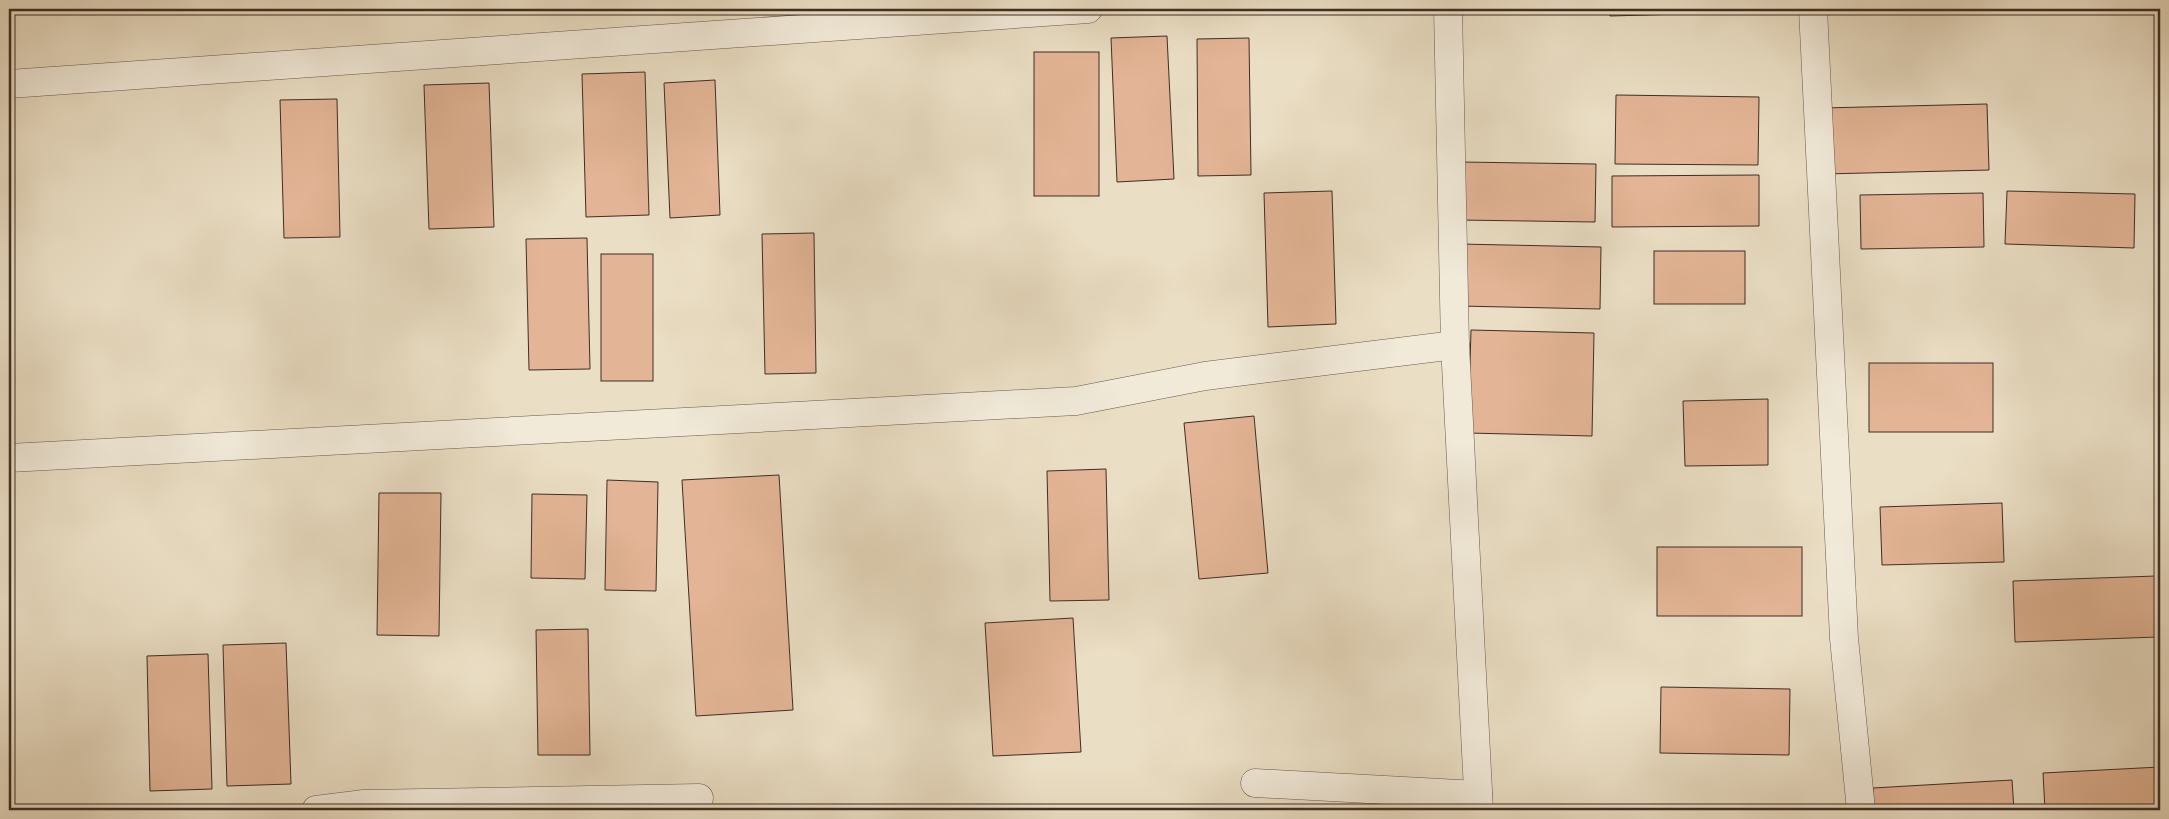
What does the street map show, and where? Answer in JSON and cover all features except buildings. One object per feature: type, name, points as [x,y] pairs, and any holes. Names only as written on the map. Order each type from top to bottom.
[{"type":"street","points":[[9,84],[1088,9]]},
{"type":"street","points":[[1255,783],[1479,802],[1456,345],[1448,9]]},
{"type":"street","points":[[1813,9],[1844,638],[1861,810]]},
{"type":"street","points":[[9,458],[1076,401],[1205,376],[1456,345]]},
{"type":"street","points":[[316,810],[364,804],[699,798]]}]
